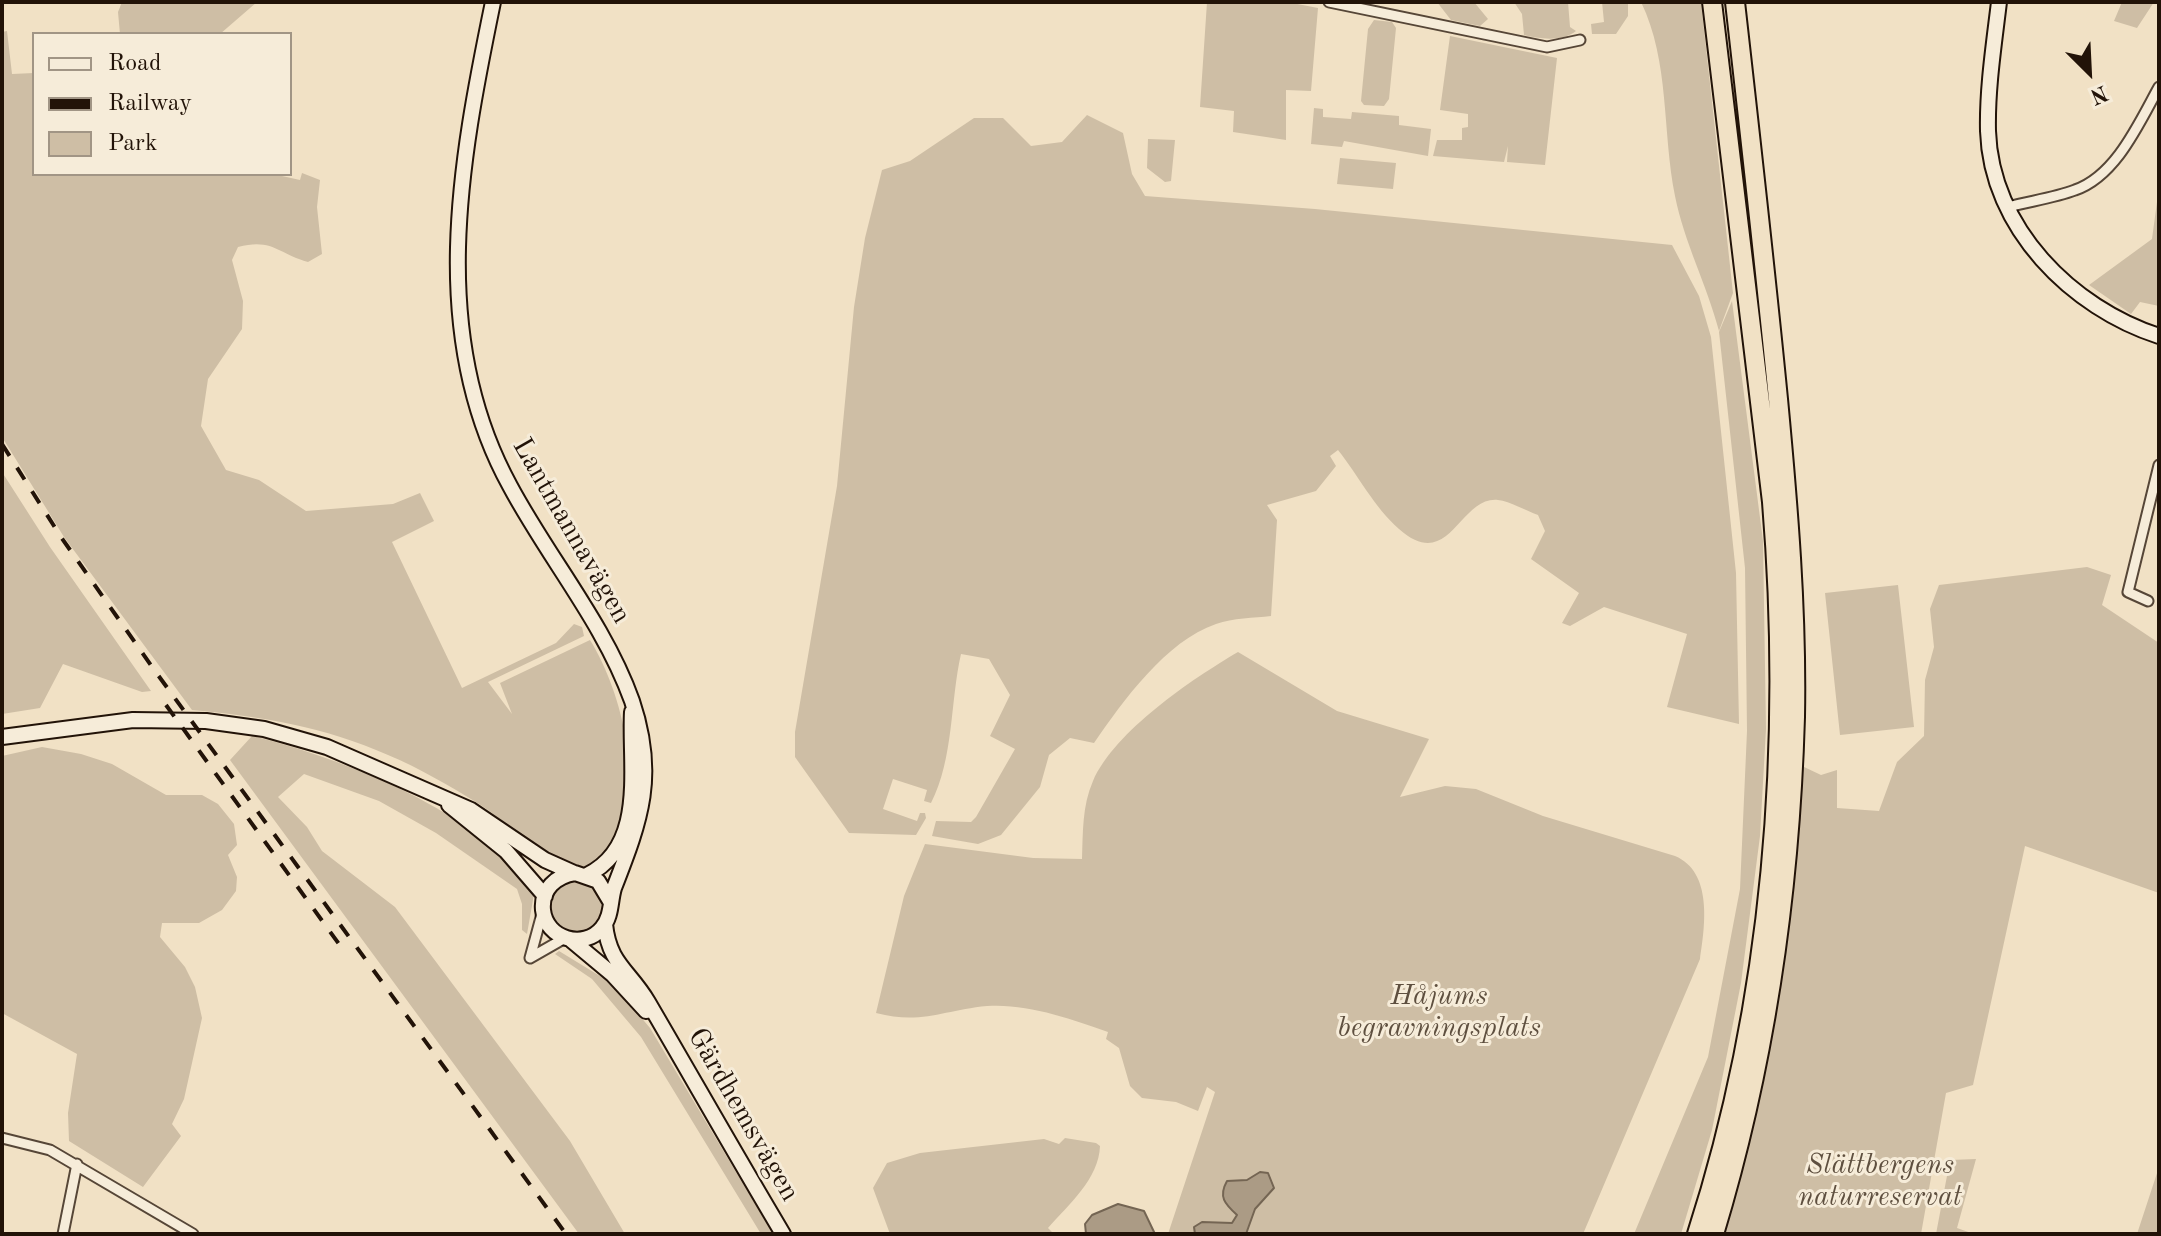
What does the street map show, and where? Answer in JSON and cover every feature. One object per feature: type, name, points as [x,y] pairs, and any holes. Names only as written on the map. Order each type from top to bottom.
[{"type":"highway","points":[[1697,1234],[1726,1131],[1754,995],[1772,847],[1779,715],[1779,607],[1772,502],[1712,2]]},
{"type":"highway","points":[[1714,1234],[1742,1134],[1769,995],[1788,848],[1795,715],[1787,499],[1735,2]]},
{"type":"street","name":"Lantmannavägen","points":[[493,2],[458,213],[456,290],[467,369],[488,438],[504,475],[543,545],[612,652],[641,723],[644,804],[610,901]]},
{"type":"street","points":[[1329,2],[1547,47],[1580,40]]},
{"type":"street","points":[[1999,2],[1988,132],[1993,163],[2008,207],[2038,257],[2071,289],[2109,317],[2159,336]]},
{"type":"street","points":[[2008,207],[2076,190],[2100,176],[2138,124],[2159,87]]},
{"type":"street","points":[[2148,601],[2128,592],[2159,465]]},
{"type":"street","name":"Lantmannavägen","points":[[581,874],[608,862],[627,824],[634,777],[632,703]]},
{"type":"street","points":[[2,737],[133,720],[206,721],[264,729],[327,747],[471,810],[545,860],[581,874],[602,885],[610,901],[605,924],[590,937],[567,938],[530,958],[544,903],[560,877],[581,874]]},
{"type":"street","points":[[439,797],[506,851],[544,903],[550,927],[567,938]]},
{"type":"street","name":"Gärdhemsvägen","points":[[605,924],[610,954],[636,984],[783,1234]]},
{"type":"street","name":"Gärdhemsvägen","points":[[567,938],[612,974],[658,1022]]},
{"type":"street","points":[[2,1138],[50,1150],[193,1234]]},
{"type":"street","points":[[63,1234],[77,1164]]},
{"type":"green space","points":[[122,2],[257,2],[222,32],[120,32],[118,12]]},
{"type":"green space","points":[[1207,2],[1287,2],[1318,8],[1311,91],[1286,90],[1286,140],[1233,132],[1234,111],[1200,107]]},
{"type":"green space","points":[[1437,2],[1474,2],[1488,19],[1480,26],[1451,20]]},
{"type":"green space","points":[[1514,2],[1568,2],[1570,27],[1576,31],[1558,38],[1524,35],[1522,14]]},
{"type":"green space","points":[[1602,2],[1628,2],[1628,16],[1616,34],[1592,34],[1591,24],[1604,22]]},
{"type":"green space","points":[[1641,2],[1701,2],[1733,293],[1719,331],[1679,213],[1657,48]]},
{"type":"green space","points":[[2122,2],[2154,2],[2137,28],[2114,21]]},
{"type":"green space","points":[[1374,20],[1392,22],[1396,28],[1389,99],[1384,106],[1364,105],[1361,101],[1368,29]]},
{"type":"green space","points":[[7,31],[12,74],[32,73],[32,176],[282,176],[300,180],[302,173],[320,180],[317,207],[322,254],[308,262],[259,244],[238,247],[232,260],[243,301],[242,329],[208,379],[201,426],[226,470],[259,480],[306,511],[393,504],[420,493],[434,521],[392,542],[462,688],[556,643],[574,624],[582,627],[584,636],[488,682],[512,714],[500,683],[590,640],[612,687],[626,742],[629,770],[623,824],[611,850],[589,867],[574,866],[544,853],[479,804],[411,766],[364,745],[292,724],[192,710],[64,537],[2,437],[2,32]]},
{"type":"green space","points":[[1450,36],[1557,58],[1545,165],[1507,162],[1508,146],[1504,162],[1433,156],[1437,140],[1462,140],[1462,128],[1468,127],[1468,114],[1440,110]]},
{"type":"green space","points":[[1314,108],[1323,109],[1323,117],[1351,119],[1352,112],[1399,116],[1399,125],[1431,129],[1428,156],[1344,141],[1342,147],[1311,144]]},
{"type":"green space","points":[[1087,115],[1123,133],[1132,174],[1145,196],[1315,209],[1672,245],[1699,296],[1711,337],[1736,573],[1739,724],[1667,707],[1687,634],[1604,607],[1570,626],[1562,623],[1579,593],[1531,559],[1545,531],[1538,515],[1503,501],[1485,502],[1473,509],[1442,539],[1430,543],[1416,541],[1382,511],[1338,450],[1330,456],[1336,466],[1316,491],[1267,505],[1277,520],[1271,616],[1216,624],[1180,644],[1132,691],[1094,743],[1070,738],[1049,755],[1040,787],[1001,835],[978,844],[932,836],[936,821],[971,822],[976,817],[1015,749],[990,736],[1010,695],[989,659],[961,654],[948,749],[931,803],[924,801],[927,790],[893,779],[883,809],[917,821],[920,813],[925,813],[926,818],[916,835],[849,833],[795,757],[795,732],[837,486],[854,307],[865,238],[882,170],[910,161],[974,118],[1003,118],[1031,146],[1062,142]]},
{"type":"green space","points":[[1148,139],[1175,140],[1171,181],[1165,182],[1147,168]]},
{"type":"green space","points":[[1340,158],[1396,163],[1393,189],[1337,184]]},
{"type":"green space","points":[[2159,187],[2159,306],[2140,302],[2131,314],[2089,285],[2152,239]]},
{"type":"green space","points":[[1732,301],[1763,541],[1766,729],[1760,836],[1741,983],[1712,1130],[1681,1234],[1634,1234],[1708,1057],[1740,889],[1747,731],[1745,568],[1719,332]]},
{"type":"green space","points":[[2,472],[50,547],[151,691],[142,692],[63,664],[40,708],[2,714]]},
{"type":"green space","points":[[2087,567],[2111,575],[2102,605],[2159,643],[2159,893],[2025,846],[1973,1085],[1946,1093],[1921,1234],[1725,1234],[1755,1119],[1778,1002],[1794,885],[1802,766],[1821,775],[1837,770],[1837,808],[1879,811],[1897,762],[1924,736],[1925,680],[1934,647],[1930,609],[1939,585]]},
{"type":"green space","points":[[1898,585],[1914,727],[1840,735],[1825,593]]},
{"type":"green space","name":"Håjums begravningsplats","points":[[1238,652],[1337,711],[1429,739],[1400,797],[1445,786],[1476,789],[1543,816],[1675,856],[1696,874],[1704,901],[1700,959],[1583,1234],[1168,1234],[1215,1092],[1207,1087],[1198,1111],[1176,1102],[1142,1098],[1130,1086],[1119,1048],[1106,1039],[1108,1032],[1049,1013],[987,1006],[906,1018],[876,1013],[904,896],[925,844],[1033,858],[1082,859],[1087,800],[1104,762],[1136,725],[1156,708]]},
{"type":"green space","points":[[252,736],[326,758],[408,792],[482,838],[511,865],[534,894],[527,934],[522,930],[522,904],[517,889],[436,833],[379,801],[304,774],[278,797],[307,827],[322,851],[395,907],[570,1141],[625,1234],[579,1234],[230,760]]},
{"type":"green space","points":[[42,747],[81,754],[112,764],[166,795],[202,795],[218,804],[234,824],[237,845],[228,855],[237,877],[236,891],[222,910],[199,923],[162,923],[160,937],[185,967],[195,987],[202,1018],[184,1099],[172,1124],[181,1136],[143,1187],[69,1141],[68,1113],[77,1054],[2,1013],[2,756]]},
{"type":"green space","points":[[576,880],[595,888],[603,907],[595,926],[576,934],[557,926],[549,907],[557,888]]},
{"type":"green space","points":[[559,951],[613,984],[650,1028],[773,1234],[761,1234],[641,1037],[592,979],[555,954]]},
{"type":"green space","points":[[1065,1138],[1100,1146],[1088,1180],[1048,1228],[1054,1234],[890,1234],[873,1188],[887,1163],[920,1153],[1044,1139],[1059,1144]]},
{"type":"green space","name":"Slättbergens naturreservat","points":[[1976,1159],[1957,1228],[1974,1234],[1936,1234],[1950,1160]]},
{"type":"green space","points":[[2159,1167],[2159,1234],[2137,1234]]},
{"type":"shaded area","points":[[1260,1172],[1268,1173],[1274,1188],[1255,1209],[1246,1234],[1195,1234],[1194,1227],[1202,1222],[1232,1223],[1237,1215],[1224,1200],[1227,1181],[1247,1180]]},
{"type":"shaded area","points":[[1118,1204],[1144,1211],[1155,1234],[1086,1234],[1085,1224],[1092,1215]]},
{"type":"railway","points":[[2,444],[61,537],[155,671],[566,1234]]},
{"type":"railway","points":[[166,705],[344,951]]}]
